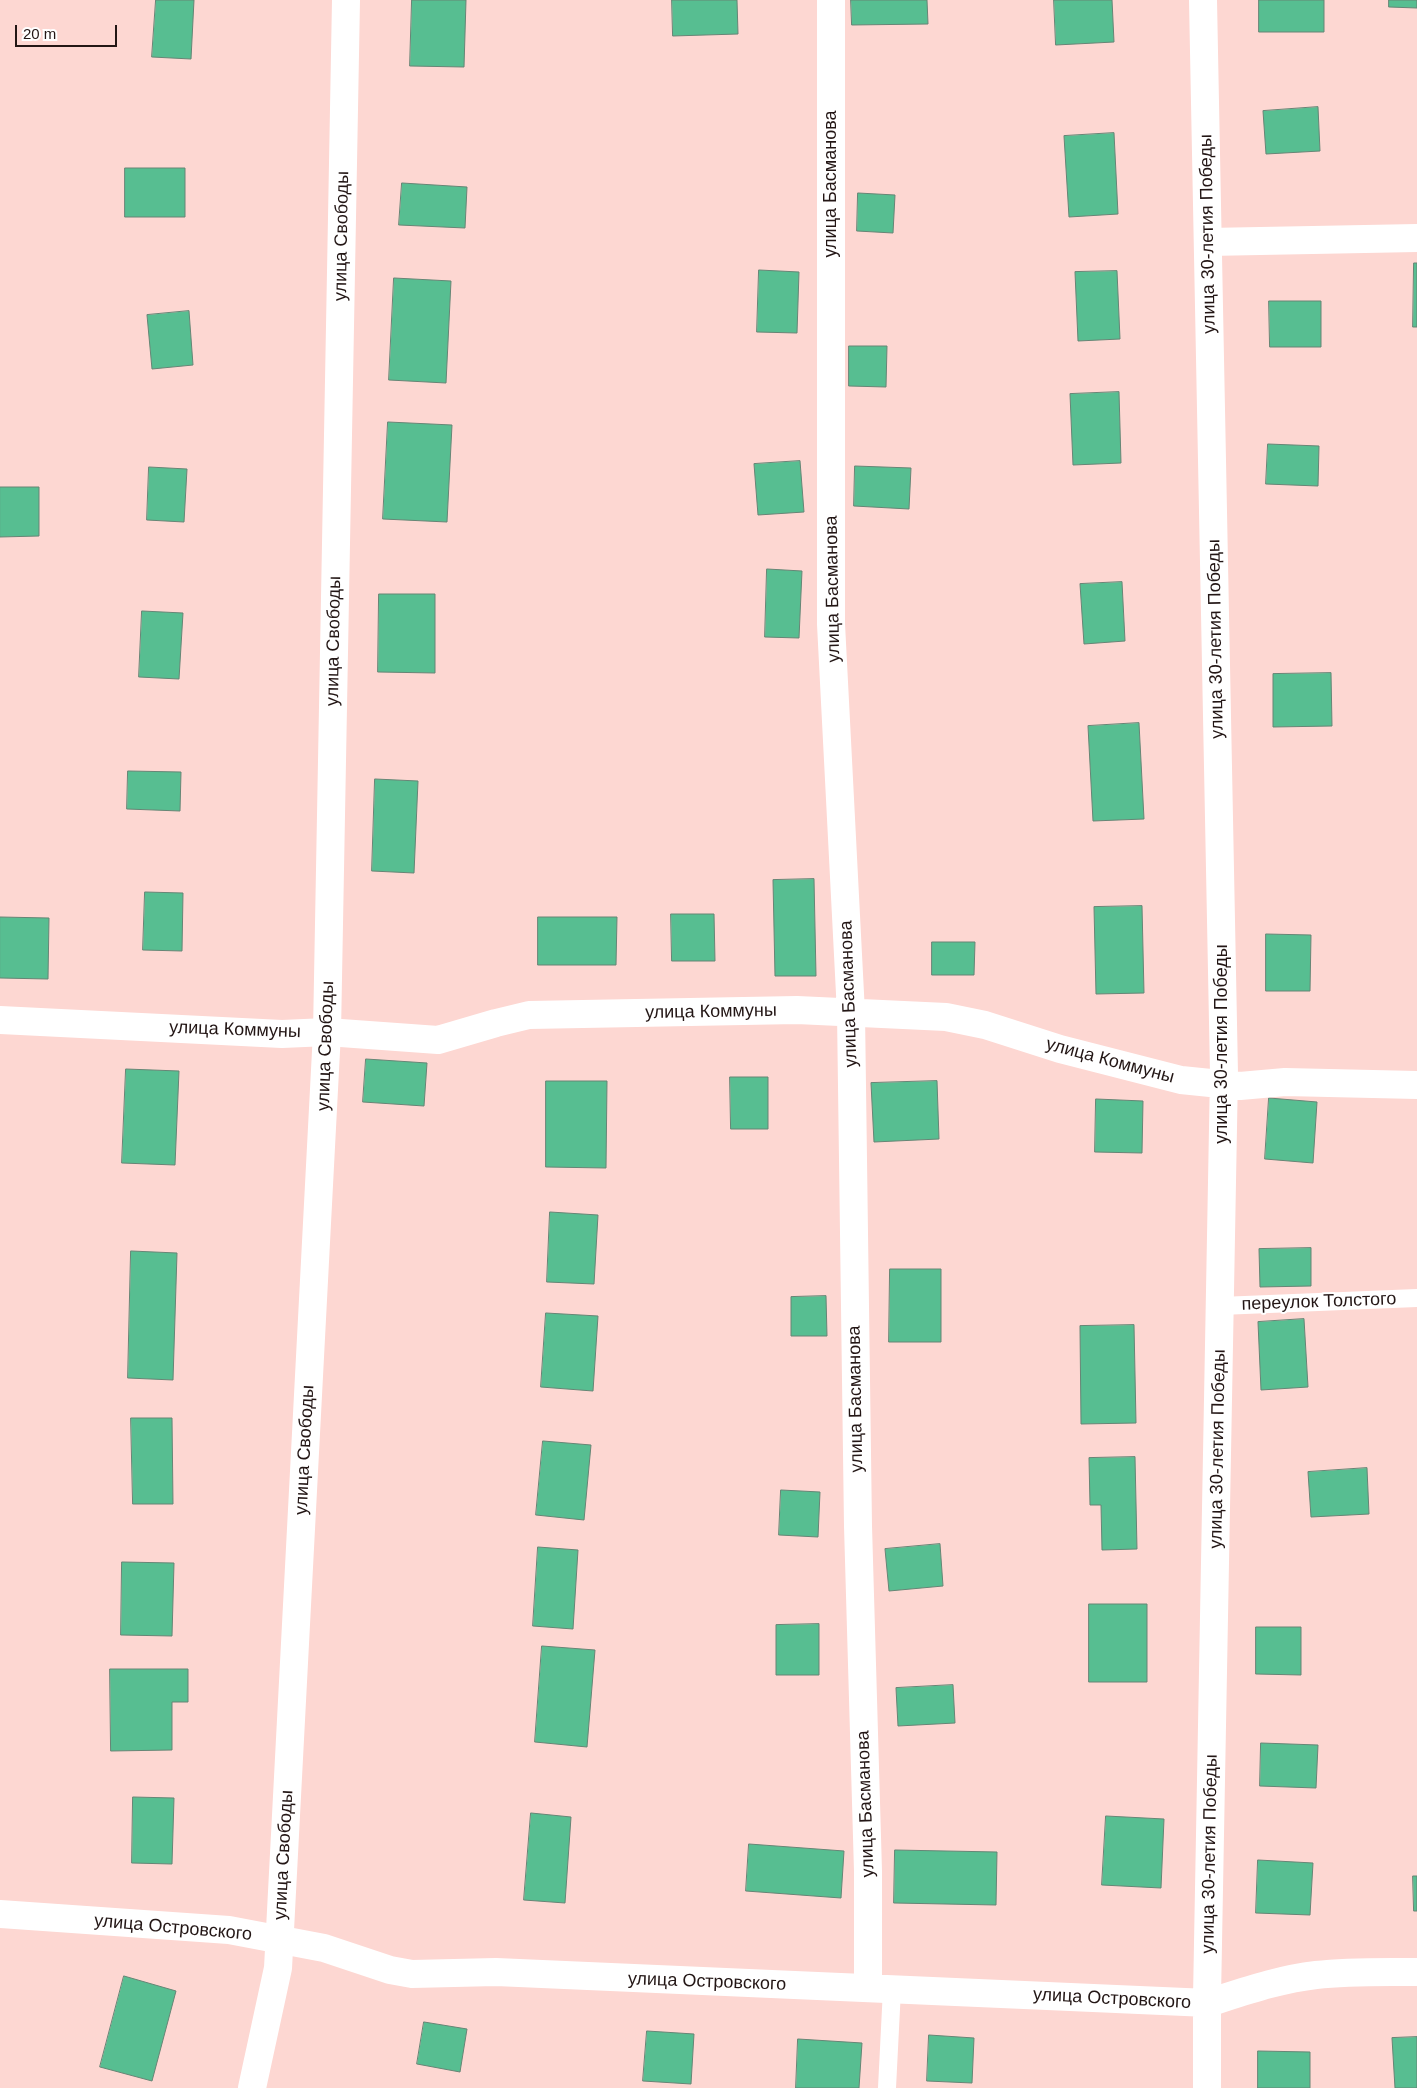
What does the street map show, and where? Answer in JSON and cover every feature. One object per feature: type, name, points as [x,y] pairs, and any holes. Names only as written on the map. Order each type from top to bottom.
[{"type":"street","name":"улица Свободы","points":[[252,2088],[278,1968],[280,1940],[327,1032],[346,0]]},
{"type":"street","name":"улица Басманова","points":[[831,0],[831,624],[851,1013],[858,1526],[868,1870],[880,1988]]},
{"type":"street","name":"улица 30-летия Победы","points":[[1203,0],[1224,1084],[1207,2088]]},
{"type":"street","points":[[1208,242],[1417,238]]},
{"type":"street","name":"улица Коммуны","points":[[0,1020],[282,1034],[327,1032],[438,1040],[496,1022],[529,1015],[797,1010],[946,1017],[985,1025],[1060,1049],[1181,1080],[1240,1086],[1285,1082],[1417,1084]]},
{"type":"street","name":"улица Островского","points":[[0,1914],[229,1930],[324,1948],[390,1970],[412,1974],[496,1972],[1208,2003],[1315,1975],[1358,1972],[1417,1972]]},
{"type":"lane","name":"переулок Толстого","points":[[1220,1306],[1417,1298]]},
{"type":"lane","points":[[880,1988],[887,2088]]},
{"type":"building","points":[[156,0],[194,0],[191,59],[152,57]]},
{"type":"building","points":[[412,0],[466,0],[464,67],[410,66]]},
{"type":"building","points":[[672,0],[737,0],[738,34],[673,36]]},
{"type":"building","points":[[851,0],[927,0],[928,24],[852,25]]},
{"type":"building","points":[[1054,0],[1112,0],[1114,42],[1056,45]]},
{"type":"building","points":[[1259,0],[1324,0],[1324,32],[1259,32]]},
{"type":"building","points":[[1389,0],[1417,0],[1417,8],[1389,7]]},
{"type":"building","points":[[1318,107],[1320,151],[1266,154],[1263,111]]},
{"type":"building","points":[[1114,133],[1118,214],[1069,217],[1064,136]]},
{"type":"building","points":[[125,168],[185,168],[185,217],[125,217]]},
{"type":"building","points":[[402,183],[467,187],[465,228],[399,225]]},
{"type":"building","points":[[858,193],[895,195],[893,233],[857,231]]},
{"type":"building","points":[[1414,263],[1417,263],[1417,327],[1413,327]]},
{"type":"building","points":[[759,270],[799,272],[797,333],[757,332]]},
{"type":"building","points":[[1117,271],[1120,339],[1078,341],[1075,272]]},
{"type":"building","points":[[394,278],[451,281],[446,383],[389,380]]},
{"type":"building","points":[[1269,301],[1321,301],[1321,347],[1270,347]]},
{"type":"building","points":[[189,311],[193,365],[152,369],[147,315]]},
{"type":"building","points":[[849,346],[887,346],[886,387],[849,386]]},
{"type":"building","points":[[1119,392],[1121,463],[1073,465],[1070,394]]},
{"type":"building","points":[[388,422],[452,425],[447,522],[383,519]]},
{"type":"building","points":[[1268,444],[1319,446],[1318,486],[1266,484]]},
{"type":"building","points":[[800,461],[804,512],[758,515],[754,464]]},
{"type":"building","points":[[855,466],[911,468],[909,509],[854,506]]},
{"type":"building","points":[[149,467],[187,469],[184,522],[147,520]]},
{"type":"building","points":[[0,487],[39,487],[39,536],[0,537]]},
{"type":"building","points":[[767,569],[802,571],[799,638],[765,637]]},
{"type":"building","points":[[1122,582],[1125,641],[1084,644],[1080,584]]},
{"type":"building","points":[[379,594],[435,594],[435,673],[378,672]]},
{"type":"building","points":[[142,611],[183,613],[179,679],[139,677]]},
{"type":"building","points":[[1331,673],[1332,726],[1273,727],[1273,674]]},
{"type":"building","points":[[1139,723],[1144,819],[1093,821],[1088,726]]},
{"type":"building","points":[[128,771],[181,772],[180,811],[127,809]]},
{"type":"building","points":[[375,779],[418,781],[414,873],[372,871]]},
{"type":"building","points":[[814,879],[816,976],[775,976],[773,880]]},
{"type":"building","points":[[145,892],[183,893],[182,951],[143,950]]},
{"type":"building","points":[[1142,906],[1144,993],[1096,994],[1094,907]]},
{"type":"building","points":[[671,914],[714,914],[715,961],[672,961]]},
{"type":"building","points":[[0,917],[49,918],[48,979],[0,978]]},
{"type":"building","points":[[538,917],[617,917],[616,965],[538,965]]},
{"type":"building","points":[[1266,934],[1311,935],[1310,991],[1266,991]]},
{"type":"building","points":[[932,942],[975,942],[974,975],[932,975]]},
{"type":"building","points":[[366,1059],[427,1063],[424,1106],[363,1102]]},
{"type":"building","points":[[126,1069],[179,1071],[175,1165],[122,1163]]},
{"type":"building","points":[[730,1077],[768,1077],[768,1129],[731,1129]]},
{"type":"building","points":[[546,1081],[607,1081],[606,1168],[546,1167]]},
{"type":"building","points":[[937,1081],[939,1139],[874,1142],[871,1083]]},
{"type":"building","points":[[1269,1098],[1317,1102],[1313,1163],[1265,1159]]},
{"type":"building","points":[[1096,1099],[1143,1101],[1142,1153],[1095,1152]]},
{"type":"building","points":[[550,1212],[598,1215],[594,1284],[547,1282]]},
{"type":"building","points":[[1311,1248],[1311,1286],[1260,1287],[1259,1249]]},
{"type":"building","points":[[131,1251],[177,1253],[173,1380],[128,1378]]},
{"type":"building","points":[[890,1269],[941,1269],[941,1342],[889,1342]]},
{"type":"building","points":[[826,1296],[827,1336],[791,1336],[791,1297]]},
{"type":"building","points":[[546,1313],[598,1316],[593,1391],[541,1387]]},
{"type":"building","points":[[1304,1319],[1308,1387],[1261,1390],[1258,1322]]},
{"type":"building","points":[[1134,1325],[1136,1423],[1081,1424],[1080,1326]]},
{"type":"building","points":[[131,1418],[172,1418],[173,1504],[133,1504]]},
{"type":"building","points":[[543,1441],[591,1445],[584,1520],[536,1515]]},
{"type":"building","points":[[1135,1457],[1137,1549],[1102,1550],[1101,1505],[1090,1505],[1089,1458]]},
{"type":"building","points":[[1367,1468],[1369,1514],[1311,1517],[1308,1472]]},
{"type":"building","points":[[781,1490],[820,1492],[818,1537],[779,1535]]},
{"type":"building","points":[[940,1544],[943,1586],[889,1591],[885,1549]]},
{"type":"building","points":[[538,1547],[578,1550],[573,1629],[533,1626]]},
{"type":"building","points":[[122,1562],[174,1563],[172,1636],[121,1635]]},
{"type":"building","points":[[1089,1604],[1147,1604],[1147,1682],[1089,1682]]},
{"type":"building","points":[[819,1624],[819,1675],[776,1675],[776,1625]]},
{"type":"building","points":[[1256,1627],[1301,1627],[1301,1675],[1256,1674]]},
{"type":"building","points":[[542,1646],[595,1650],[587,1747],[535,1742]]},
{"type":"building","points":[[110,1669],[188,1669],[188,1702],[172,1702],[172,1750],[111,1751]]},
{"type":"building","points":[[953,1685],[955,1723],[898,1726],[896,1688]]},
{"type":"building","points":[[1261,1743],[1318,1745],[1316,1788],[1260,1786]]},
{"type":"building","points":[[133,1797],[174,1798],[172,1864],[132,1863]]},
{"type":"building","points":[[531,1813],[571,1817],[565,1903],[524,1900]]},
{"type":"building","points":[[1106,1816],[1164,1819],[1161,1888],[1102,1885]]},
{"type":"building","points":[[749,1844],[844,1851],[841,1898],[746,1891]]},
{"type":"building","points":[[895,1850],[997,1852],[996,1905],[894,1903]]},
{"type":"building","points":[[1258,1860],[1313,1863],[1310,1915],[1256,1913]]},
{"type":"building","points":[[1413,1876],[1417,1876],[1417,1911],[1414,1911]]},
{"type":"building","points":[[124,1976],[176,1991],[152,2081],[100,2067]]},
{"type":"building","points":[[424,2022],[467,2029],[460,2072],[417,2064]]},
{"type":"building","points":[[647,2031],[694,2034],[691,2084],[643,2081]]},
{"type":"building","points":[[929,2035],[974,2038],[972,2083],[927,2081]]},
{"type":"building","points":[[1417,2037],[1417,2088],[1395,2088],[1392,2038]]},
{"type":"building","points":[[798,2039],[862,2043],[859,2088],[796,2088]]},
{"type":"building","points":[[1258,2051],[1310,2052],[1310,2088],[1258,2088]]}]
